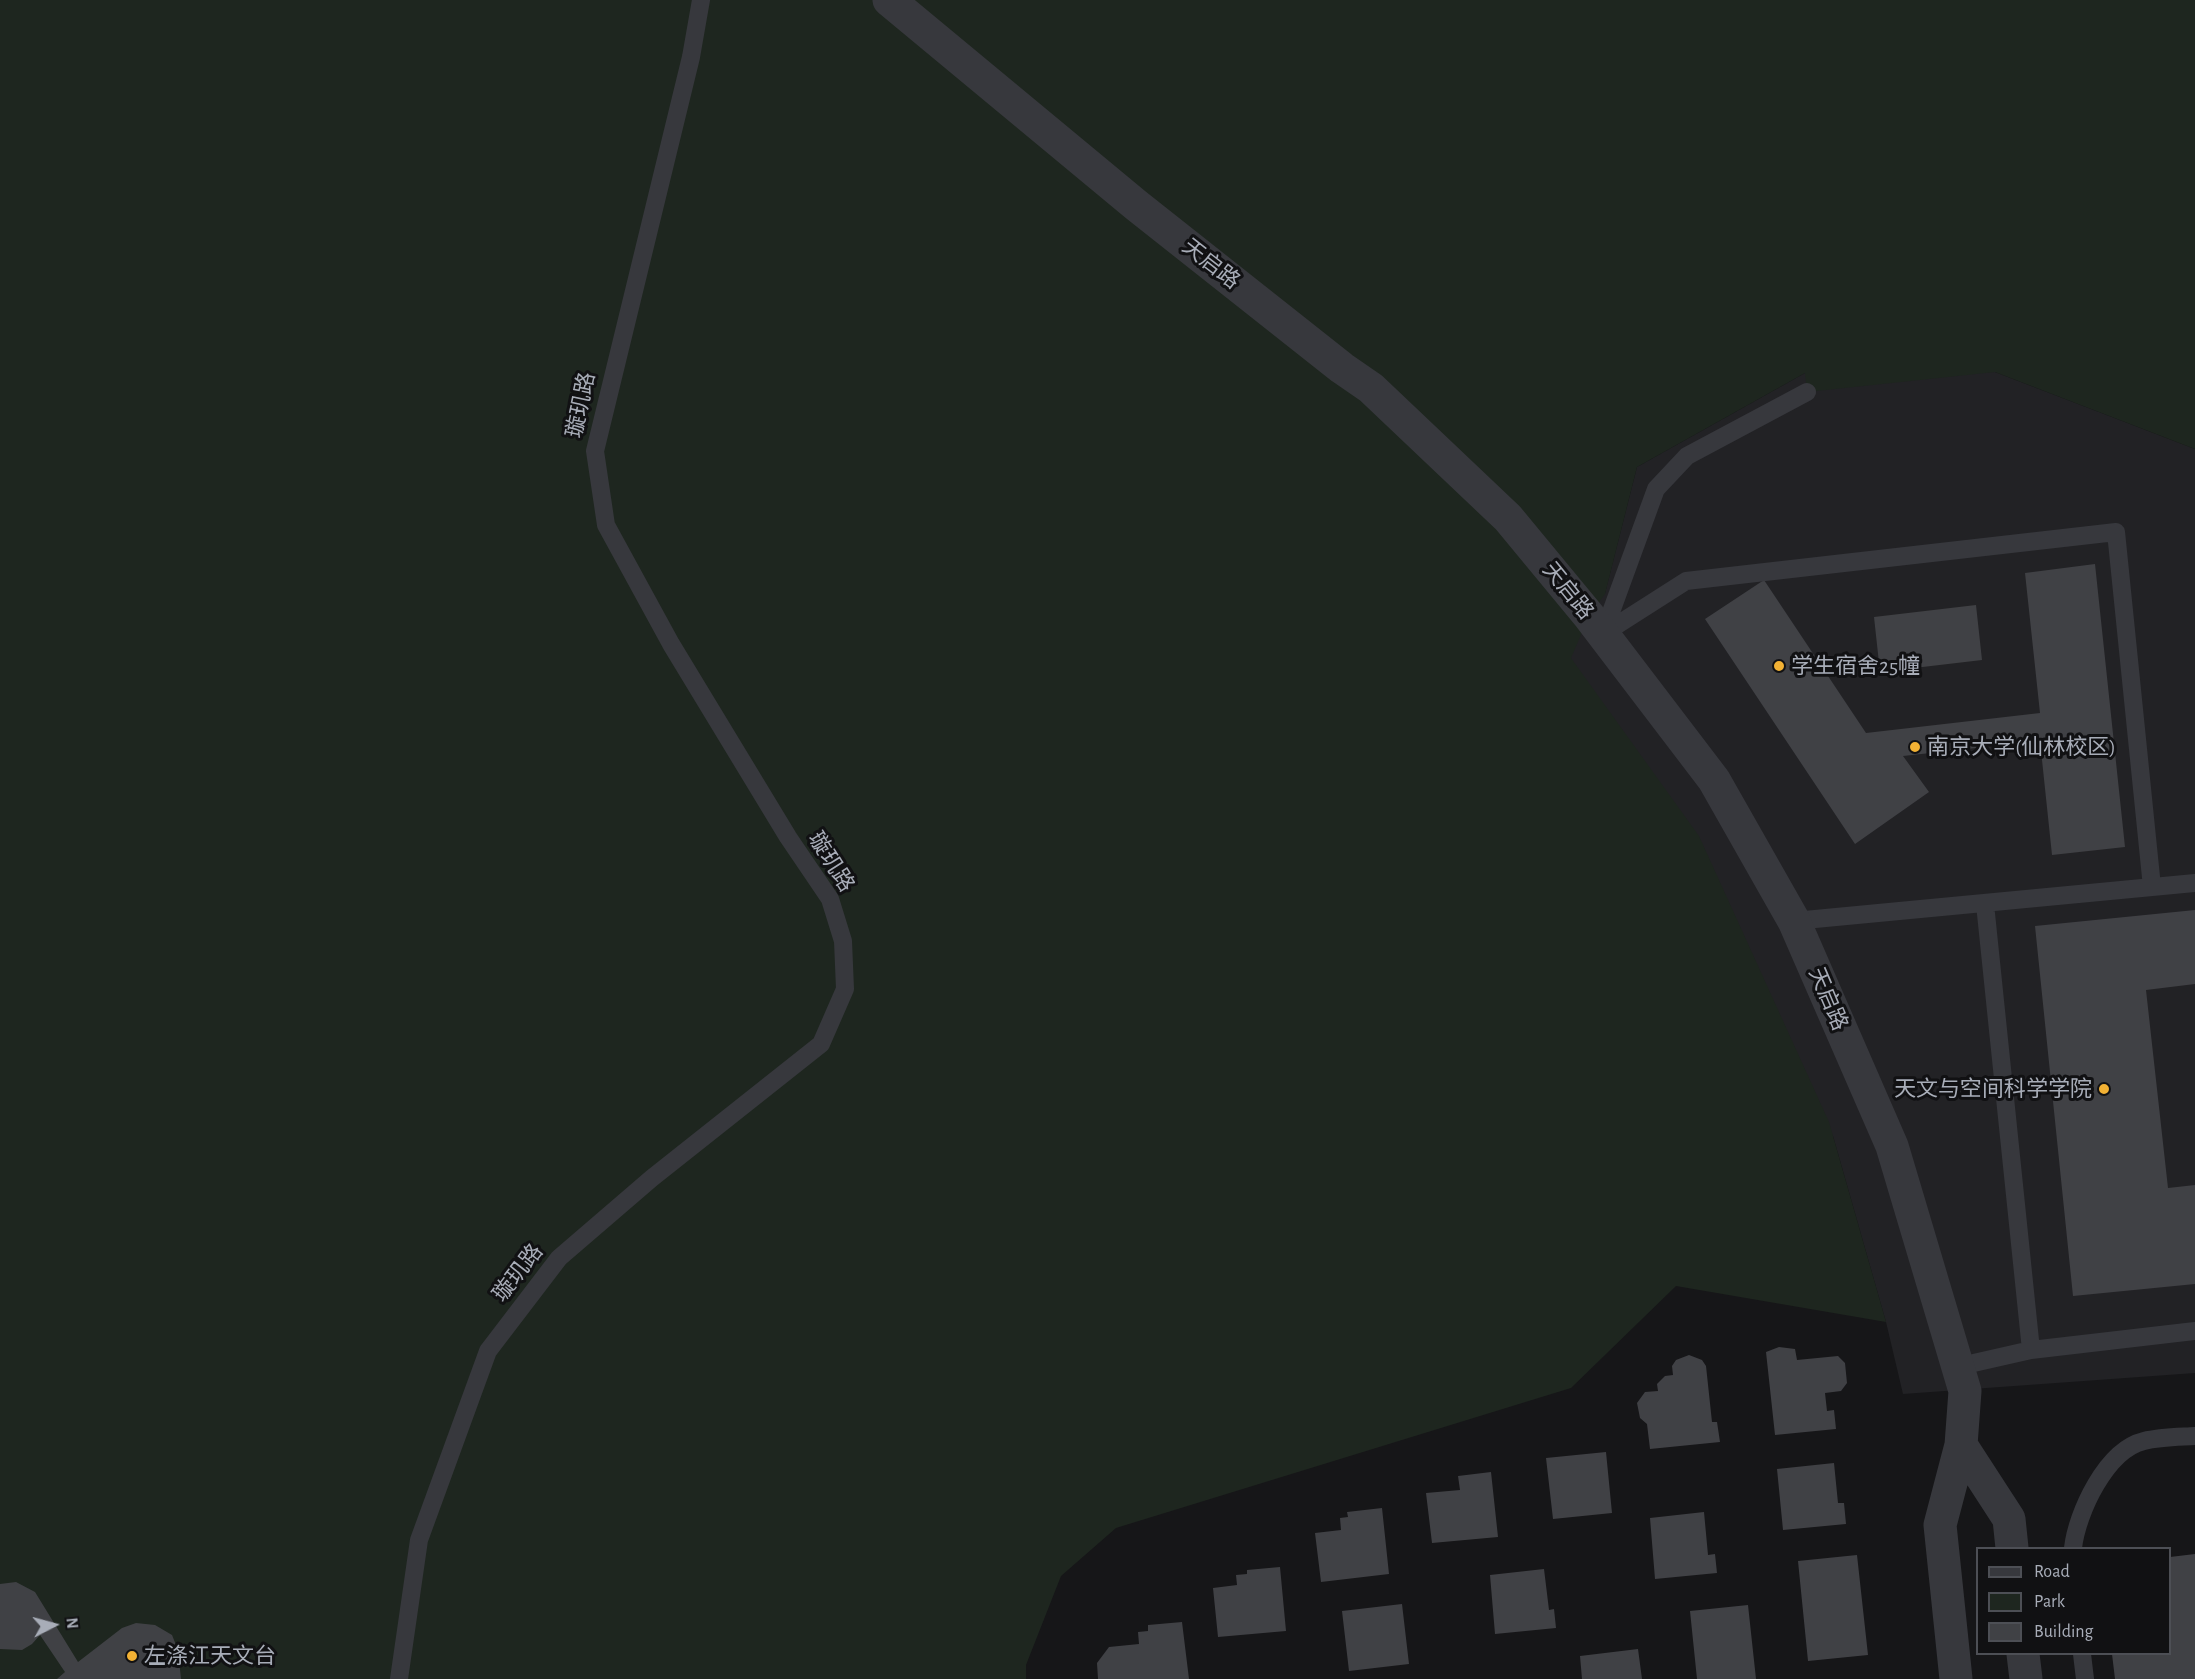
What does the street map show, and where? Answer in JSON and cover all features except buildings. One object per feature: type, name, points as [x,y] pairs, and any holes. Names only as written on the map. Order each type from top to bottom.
[{"type":"street","name":"天启路","points":[[889,0],[1136,205],[1342,368],[1371,388],[1508,518],[1603,634],[1714,780],[1794,921],[1892,1146],[1960,1379]]},
{"type":"street","points":[[1956,1679],[1940,1525],[1961,1445],[1960,1379]]},
{"type":"street","points":[[1961,1445],[2009,1519],[2013,1547]]},
{"type":"street","points":[[2023,1655],[2026,1679]]},
{"type":"lane","name":"璇玑路","points":[[399,1679],[419,1540],[488,1351],[559,1258],[652,1178],[821,1044],[845,989],[843,941],[830,899],[788,837],[671,644],[606,525],[595,451],[690,57],[701,0]]},
{"type":"lane","points":[[1603,634],[1656,489],[1687,456],[1807,392]]},
{"type":"lane","points":[[1603,634],[1686,580],[2116,532],[2152,887]]},
{"type":"lane","points":[[1794,921],[2195,883]]},
{"type":"lane","points":[[1985,904],[2031,1350]]},
{"type":"lane","points":[[1960,1379],[2031,1350],[2195,1332]]},
{"type":"lane","points":[[2073,1547],[2082,1509],[2094,1486],[2124,1453],[2142,1441],[2195,1436]]},
{"type":"lane","points":[[2082,1655],[2085,1679]]},
{"type":"shaded area","name":"南京大学(仙林校区)","points":[[960,0],[1605,593],[1637,467],[1805,373],[1995,372],[2195,449],[2195,1373],[1903,1394],[1886,1322],[1833,1136]]},
{"type":"green space","points":[[0,0],[2195,0],[2195,449],[1995,372],[1807,392],[1805,373],[1637,467],[1605,594],[1589,616],[1571,658],[1699,836],[1829,1122],[1886,1322],[1676,1286],[1571,1388],[1116,1528],[1061,1576],[1026,1665],[1026,1679],[0,1679]]},
{"type":"place","name":"学生宿舍25幢","points":[[1779,666]]},
{"type":"place","name":"南京大学(仙林校区)","points":[[1915,747]]},
{"type":"place","name":"天文与空间科学学院","points":[[2104,1089]]},
{"type":"place","name":"左涤江天文台","points":[[132,1656]]}]
